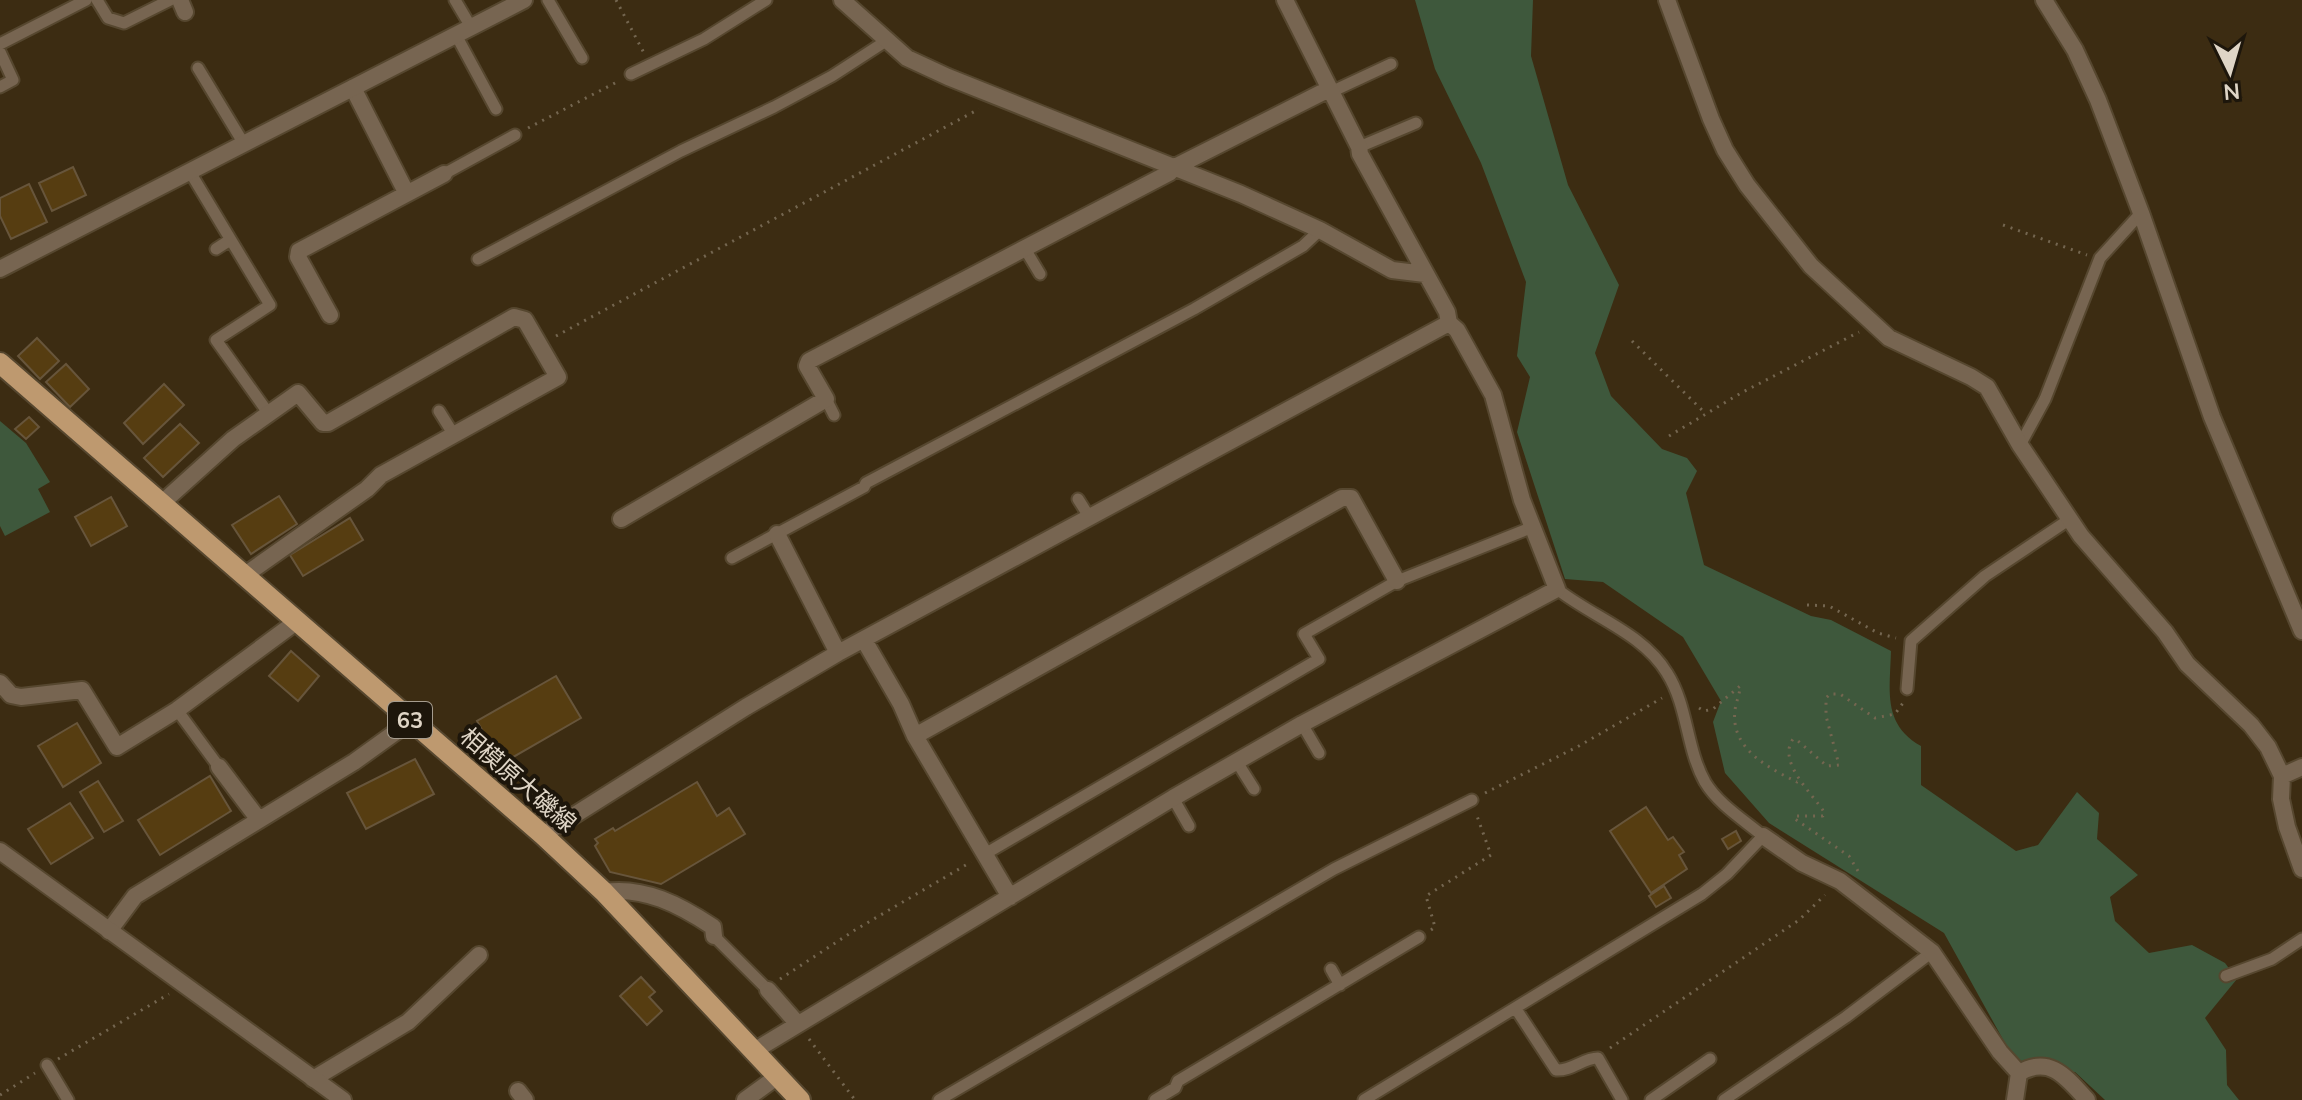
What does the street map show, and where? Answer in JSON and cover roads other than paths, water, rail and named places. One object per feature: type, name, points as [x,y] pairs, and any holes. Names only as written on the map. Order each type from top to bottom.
[{"type":"main road","name":"相模原大磯線","points":[[0,363],[543,835],[604,892],[800,1100]]},
{"type":"street","points":[[0,269],[524,0]]},
{"type":"street","points":[[842,0],[907,58],[1175,167],[1320,230],[1392,270],[1425,274]]},
{"type":"street","points":[[754,1051],[1173,798],[1302,724],[1557,589],[1522,500],[1493,395],[1457,330],[1449,323],[1447,312],[1360,154],[1285,0]]},
{"type":"street","points":[[1667,0],[1711,119],[1725,150],[1747,185],[1811,266],[1873,325],[1889,338],[1987,387],[2020,445],[2109,570],[2165,632],[2187,664],[2251,725],[2268,747],[2282,776],[2281,799],[2287,827],[2302,869]]},
{"type":"street","points":[[2044,0],[2075,50],[2098,100],[2212,417],[2302,631]]},
{"type":"street","points":[[353,88],[406,192]]},
{"type":"street","points":[[621,519],[632,504],[730,463],[826,399],[807,366],[809,361],[1169,173],[1175,167],[1330,90]]},
{"type":"street","points":[[330,315],[327,294],[298,257],[299,251],[444,174]]},
{"type":"street","points":[[162,503],[233,439],[298,393],[323,423],[328,423],[514,317],[525,320],[558,377],[381,475],[367,489],[245,575]]},
{"type":"street","points":[[543,835],[838,653],[1449,323]]},
{"type":"street","points":[[915,736],[1342,498],[1351,498],[1397,581]]},
{"type":"street","points":[[777,534],[838,653]]},
{"type":"street","points":[[0,683],[11,695],[21,697],[82,690],[117,747],[177,710],[296,622]]},
{"type":"street","points":[[864,640],[901,704],[915,736],[1010,897]]},
{"type":"street","points":[[109,931],[135,896],[354,762],[411,721]]},
{"type":"street","points":[[219,767],[259,820]]},
{"type":"street","points":[[2282,776],[2302,767]]},
{"type":"street","points":[[1763,836],[1802,863],[1840,881],[1932,952],[2000,1052],[2019,1073]]},
{"type":"street","points":[[0,851],[343,1100]]},
{"type":"street","points":[[604,892],[620,889],[651,895],[683,907],[713,927],[714,936]]},
{"type":"street","points":[[313,1079],[408,1022],[479,955]]},
{"type":"street","points":[[768,990],[797,1023]]},
{"type":"street","points":[[2019,1073],[2034,1064],[2048,1066],[2073,1084],[2087,1100]]},
{"type":"street","points":[[2015,1100],[2019,1073]]},
{"type":"street","points":[[745,1100],[778,1076]]},
{"type":"lane","points":[[0,44],[86,0]]},
{"type":"lane","points":[[97,0],[108,18],[124,23],[170,0]]},
{"type":"lane","points":[[455,0],[493,103],[477,105]]},
{"type":"lane","points":[[548,0],[582,58]]},
{"type":"lane","points":[[631,74],[704,39],[766,0]]},
{"type":"lane","points":[[478,259],[681,151],[774,107],[832,76],[886,41]]},
{"type":"lane","points":[[0,52],[13,80],[0,87]]},
{"type":"lane","points":[[198,68],[244,144]]},
{"type":"lane","points":[[1330,90],[1388,69]]},
{"type":"lane","points":[[1359,147],[1416,123]]},
{"type":"lane","points":[[444,174],[515,135]]},
{"type":"lane","points":[[190,172],[270,305],[204,347]]},
{"type":"lane","points":[[2020,445],[2045,399],[2100,258],[2141,213]]},
{"type":"lane","points":[[732,558],[864,487],[866,483],[1194,309],[1303,246],[1320,230]]},
{"type":"lane","points":[[216,249],[230,240]]},
{"type":"lane","points":[[1025,249],[1040,274]]},
{"type":"lane","points":[[216,340],[269,414]]},
{"type":"lane","points":[[826,399],[834,415]]},
{"type":"lane","points":[[439,411],[454,435]]},
{"type":"lane","points":[[1078,499],[1090,518]]},
{"type":"lane","points":[[1907,689],[1911,641],[1985,576],[2070,519]]},
{"type":"lane","points":[[985,854],[1319,659],[1304,634],[1397,581],[1533,527]]},
{"type":"lane","points":[[1364,1100],[1702,894],[1727,874],[1763,836],[1706,784],[1680,697],[1668,673],[1648,648],[1579,607],[1557,589]]},
{"type":"lane","points":[[177,710],[219,767]]},
{"type":"lane","points":[[1302,724],[1319,753]]},
{"type":"lane","points":[[1237,762],[1254,789]]},
{"type":"lane","points":[[1173,798],[1189,826]]},
{"type":"lane","points":[[939,1100],[970,1080],[999,1071],[1334,869],[1472,800]]},
{"type":"lane","points":[[714,936],[768,990]]},
{"type":"lane","points":[[1155,1100],[1175,1088],[1178,1081],[1419,937]]},
{"type":"lane","points":[[2226,976],[2272,959],[2302,939]]},
{"type":"lane","points":[[1724,1100],[1846,1017],[1932,952]]},
{"type":"lane","points":[[1331,969],[1340,985]]},
{"type":"lane","points":[[1516,1009],[1556,1070],[1598,1058],[1622,1100]]},
{"type":"lane","points":[[1651,1100],[1710,1059]]},
{"type":"lane","points":[[47,1065],[68,1100]]}]
